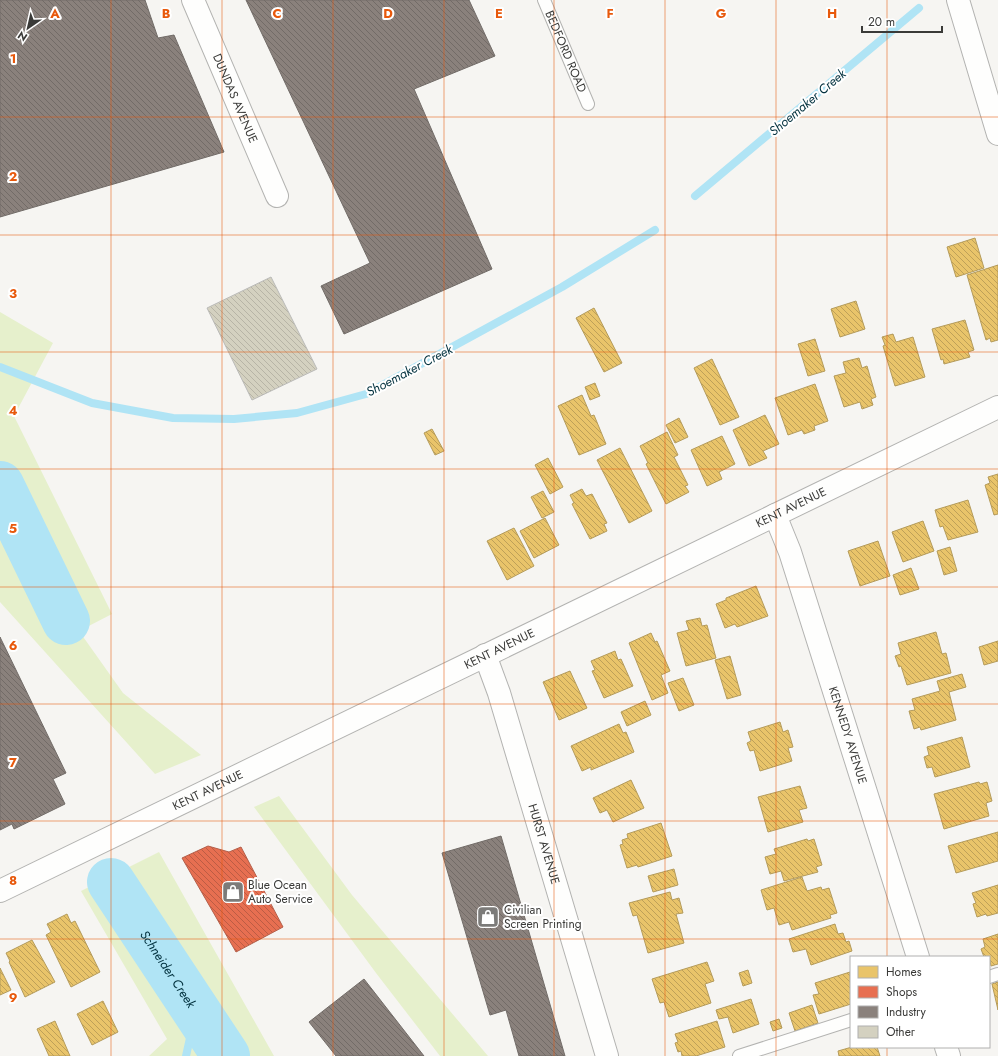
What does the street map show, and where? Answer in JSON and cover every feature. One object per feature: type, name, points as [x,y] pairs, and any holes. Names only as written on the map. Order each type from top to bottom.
[{"type":"street","name":"DUNDAS AVENUE","points":[[193,0],[277,196]]},
{"type":"street","points":[[958,0],[998,134]]},
{"type":"street","name":"KENT AVENUE","points":[[0,891],[998,406]]},
{"type":"street","name":"KENNEDY AVENUE","points":[[775,515],[790,552],[918,956]]},
{"type":"street","name":"HURST AVENUE","points":[[485,655],[499,692],[607,1056]]},
{"type":"lane","name":"BEDFORD ROAD","points":[[544,0],[588,104]]},
{"type":"lane","points":[[739,1056],[850,1020]]},
{"type":"green space","points":[[0,312],[53,343],[14,416],[112,614],[79,631],[123,693],[201,755],[155,774],[0,602]]},
{"type":"green space","points":[[279,796],[352,895],[488,1056],[440,1056],[376,973],[254,807]]},
{"type":"green space","points":[[159,852],[274,1056],[149,1056],[167,1039],[81,891]]},
{"type":"building: Homes","points":[[975,238],[984,268],[956,277],[947,247]]},
{"type":"building: Homes","points":[[998,265],[998,340],[991,342],[990,338],[986,340],[967,275]]},
{"type":"building: Homes","points":[[856,301],[865,329],[840,337],[831,309]]},
{"type":"building: Homes","points":[[594,308],[622,363],[604,372],[576,318]]},
{"type":"building: Homes","points":[[965,320],[974,350],[968,352],[970,357],[944,364],[943,359],[941,360],[932,329]]},
{"type":"building: Homes","points":[[893,334],[896,342],[913,337],[925,377],[895,386],[883,346],[885,345],[882,337]]},
{"type":"building: Homes","points":[[815,339],[825,371],[808,376],[798,344]]},
{"type":"building: Homes","points":[[859,358],[862,368],[867,366],[876,397],[871,399],[873,405],[862,409],[860,402],[844,407],[834,376],[846,373],[843,362]]},
{"type":"building: Homes","points":[[712,359],[739,417],[720,425],[694,368]]},
{"type":"building: Homes","points":[[595,383],[600,396],[590,400],[585,387]]},
{"type":"building: Homes","points":[[815,384],[828,421],[814,426],[815,430],[804,434],[802,430],[788,435],[775,398]]},
{"type":"building: Homes","points":[[582,395],[591,416],[594,415],[606,444],[579,455],[558,406]]},
{"type":"building: Homes","points":[[765,415],[779,444],[763,451],[767,458],[749,466],[733,430]]},
{"type":"building: Homes","points":[[679,418],[688,437],[675,443],[666,425]]},
{"type":"building: Homes","points":[[432,429],[444,451],[435,455],[424,433]]},
{"type":"building: Homes","points":[[667,432],[678,455],[674,457],[688,485],[685,486],[689,492],[666,504],[646,464],[648,463],[640,446]]},
{"type":"building: Homes","points":[[722,436],[735,464],[719,472],[722,479],[707,486],[691,450]]},
{"type":"building: Homes","points":[[620,448],[652,511],[629,523],[597,460]]},
{"type":"building: Homes","points":[[548,458],[563,487],[550,494],[535,465]]},
{"type":"building: Homes","points":[[998,474],[998,514],[994,515],[985,485],[990,483],[988,477]]},
{"type":"building: Homes","points":[[582,489],[586,496],[592,494],[607,523],[604,524],[607,531],[590,539],[572,504],[574,503],[570,495]]},
{"type":"building: Homes","points":[[543,491],[554,512],[542,518],[531,497]]},
{"type":"building: Homes","points":[[968,500],[978,532],[948,540],[943,526],[940,527],[935,510]]},
{"type":"building: Homes","points":[[545,518],[559,545],[534,558],[520,531]]},
{"type":"building: Homes","points":[[923,521],[934,551],[903,562],[892,532]]},
{"type":"building: Homes","points":[[514,528],[534,566],[507,580],[487,541]]},
{"type":"building: Homes","points":[[878,541],[890,576],[860,586],[848,551]]},
{"type":"building: Homes","points":[[950,547],[957,571],[944,575],[937,551]]},
{"type":"building: Homes","points":[[911,568],[919,589],[900,595],[893,575]]},
{"type":"building: Homes","points":[[756,586],[768,616],[737,627],[735,624],[725,628],[716,604],[726,600],[726,598]]},
{"type":"building: Homes","points":[[700,618],[702,626],[707,625],[716,658],[686,666],[677,633],[689,630],[686,621]]},
{"type":"building: Homes","points":[[936,632],[942,654],[946,653],[951,673],[907,685],[901,666],[899,667],[895,656],[901,654],[898,643]]},
{"type":"building: Homes","points":[[651,633],[655,642],[657,641],[670,671],[661,675],[668,693],[652,700],[629,643]]},
{"type":"building: Homes","points":[[998,641],[998,661],[984,665],[979,647]]},
{"type":"building: Homes","points":[[615,651],[618,660],[621,659],[633,686],[604,698],[592,671],[595,670],[591,661]]},
{"type":"building: Homes","points":[[730,656],[741,695],[727,699],[715,660]]},
{"type":"building: Homes","points":[[570,671],[587,708],[559,720],[543,682]]},
{"type":"building: Homes","points":[[962,674],[966,687],[949,692],[956,720],[921,730],[920,727],[914,729],[909,711],[915,710],[912,699],[940,691],[937,681]]},
{"type":"building: Homes","points":[[683,678],[694,705],[679,711],[668,683]]},
{"type":"building: Homes","points":[[645,701],[651,715],[627,726],[621,712]]},
{"type":"building: Homes","points":[[780,722],[783,732],[788,730],[793,747],[788,748],[792,761],[760,771],[754,750],[750,751],[747,743],[751,741],[748,732]]},
{"type":"building: Homes","points":[[619,724],[623,733],[626,732],[634,752],[591,770],[591,767],[582,771],[571,746]]},
{"type":"building: Homes","points":[[962,737],[970,767],[935,777],[932,767],[927,768],[924,757],[929,755],[927,747]]},
{"type":"building: Homes","points":[[631,780],[644,808],[613,822],[607,810],[600,813],[593,798]]},
{"type":"building: Homes","points":[[979,782],[980,784],[987,782],[992,801],[986,803],[989,816],[944,829],[934,794]]},
{"type":"building: Homes","points":[[800,786],[807,808],[799,810],[803,822],[768,832],[758,797]]},
{"type":"building: Homes","points":[[661,823],[672,856],[638,867],[637,865],[627,868],[620,845],[623,844],[622,840],[628,838],[627,834]]},
{"type":"building: Homes","points":[[998,832],[998,861],[956,873],[948,846]]},
{"type":"building: Homes","points":[[807,839],[808,841],[814,839],[822,865],[816,867],[818,872],[784,881],[781,871],[770,874],[765,857],[776,854],[774,849]]},
{"type":"building: Homes","points":[[674,869],[678,885],[653,892],[648,876]]},
{"type":"building: Homes","points":[[802,877],[807,891],[821,887],[822,890],[829,888],[837,913],[830,915],[831,918],[792,930],[789,922],[779,925],[774,908],[767,910],[761,890]]},
{"type":"building: Homes","points":[[998,885],[998,913],[987,916],[986,914],[977,917],[973,904],[976,903],[972,893]]},
{"type":"building: Homes","points":[[670,892],[672,900],[679,898],[683,913],[676,914],[684,943],[648,953],[637,915],[633,916],[629,903]]},
{"type":"building: Homes","points":[[67,914],[71,923],[75,921],[100,972],[71,987],[46,935],[51,932],[47,924]]},
{"type":"building: Homes","points":[[835,924],[838,934],[843,933],[846,942],[849,941],[852,951],[811,965],[806,949],[793,952],[789,939]]},
{"type":"building: Homes","points":[[998,934],[998,964],[991,966],[990,956],[984,956],[981,949],[985,947],[983,939]]},
{"type":"building: Homes","points":[[32,940],[55,982],[25,997],[6,953]]},
{"type":"building: Homes","points":[[707,962],[714,981],[705,984],[711,1003],[669,1017],[664,1002],[660,1003],[652,979]]},
{"type":"building: Homes","points":[[0,968],[11,990],[0,995]]},
{"type":"building: Homes","points":[[748,970],[752,983],[743,986],[739,973]]},
{"type":"building: Homes","points":[[850,972],[850,1004],[819,1014],[813,995],[819,994],[815,983]]},
{"type":"building: Homes","points":[[998,982],[998,1010],[992,984]]},
{"type":"building: Homes","points":[[751,999],[759,1024],[733,1033],[728,1017],[719,1019],[716,1010]]},
{"type":"building: Homes","points":[[103,1001],[118,1032],[92,1045],[77,1014]]},
{"type":"building: Homes","points":[[812,1005],[818,1023],[795,1031],[789,1013]]},
{"type":"building: Homes","points":[[779,1019],[782,1028],[773,1031],[770,1022]]},
{"type":"building: Homes","points":[[55,1021],[70,1056],[49,1056],[37,1029]]},
{"type":"building: Homes","points":[[717,1021],[725,1047],[696,1056],[682,1056],[681,1051],[678,1052],[675,1043],[678,1042],[675,1034]]},
{"type":"building: Homes","points":[[850,1048],[877,1048],[880,1056],[839,1056],[838,1051]]},
{"type":"building: Shops","name":"Blue Ocean Auto Service","points":[[208,846],[229,852],[241,847],[283,927],[236,952],[182,858]]},
{"type":"building: Industry","points":[[0,0],[145,0],[158,38],[174,35],[224,152],[0,217]]},
{"type":"building: Industry","points":[[246,0],[469,0],[495,56],[414,89],[492,269],[344,334],[321,286],[370,263]]},
{"type":"building: Industry","points":[[0,637],[66,773],[53,779],[65,804],[14,829],[12,824],[0,830]]},
{"type":"building: Industry","points":[[501,836],[565,1056],[519,1056],[506,1010],[490,1015],[442,853]]},
{"type":"building: Industry","points":[[364,979],[424,1056],[336,1056],[309,1022]]},
{"type":"building: Other","points":[[271,277],[317,369],[252,400],[207,308]]},
{"type":"waterway","name":"Shoemaker Creek","points":[[695,196],[919,8]]},
{"type":"waterway","name":"Shoemaker Creek","points":[[0,367],[92,403],[173,418],[234,419],[297,413],[366,394],[562,287],[655,230]]},
{"type":"waterway","name":"Schneider Creek","points":[[0,485],[66,621]]},
{"type":"waterway","name":"Schneider Creek","points":[[111,882],[226,1056]]},
{"type":"waterway","points":[[186,1056],[196,1011]]},
{"type":"place","name":"Blue Ocean Auto Service","points":[[233,892]]},
{"type":"place","name":"Civilian Screen Printing","points":[[488,917]]}]
